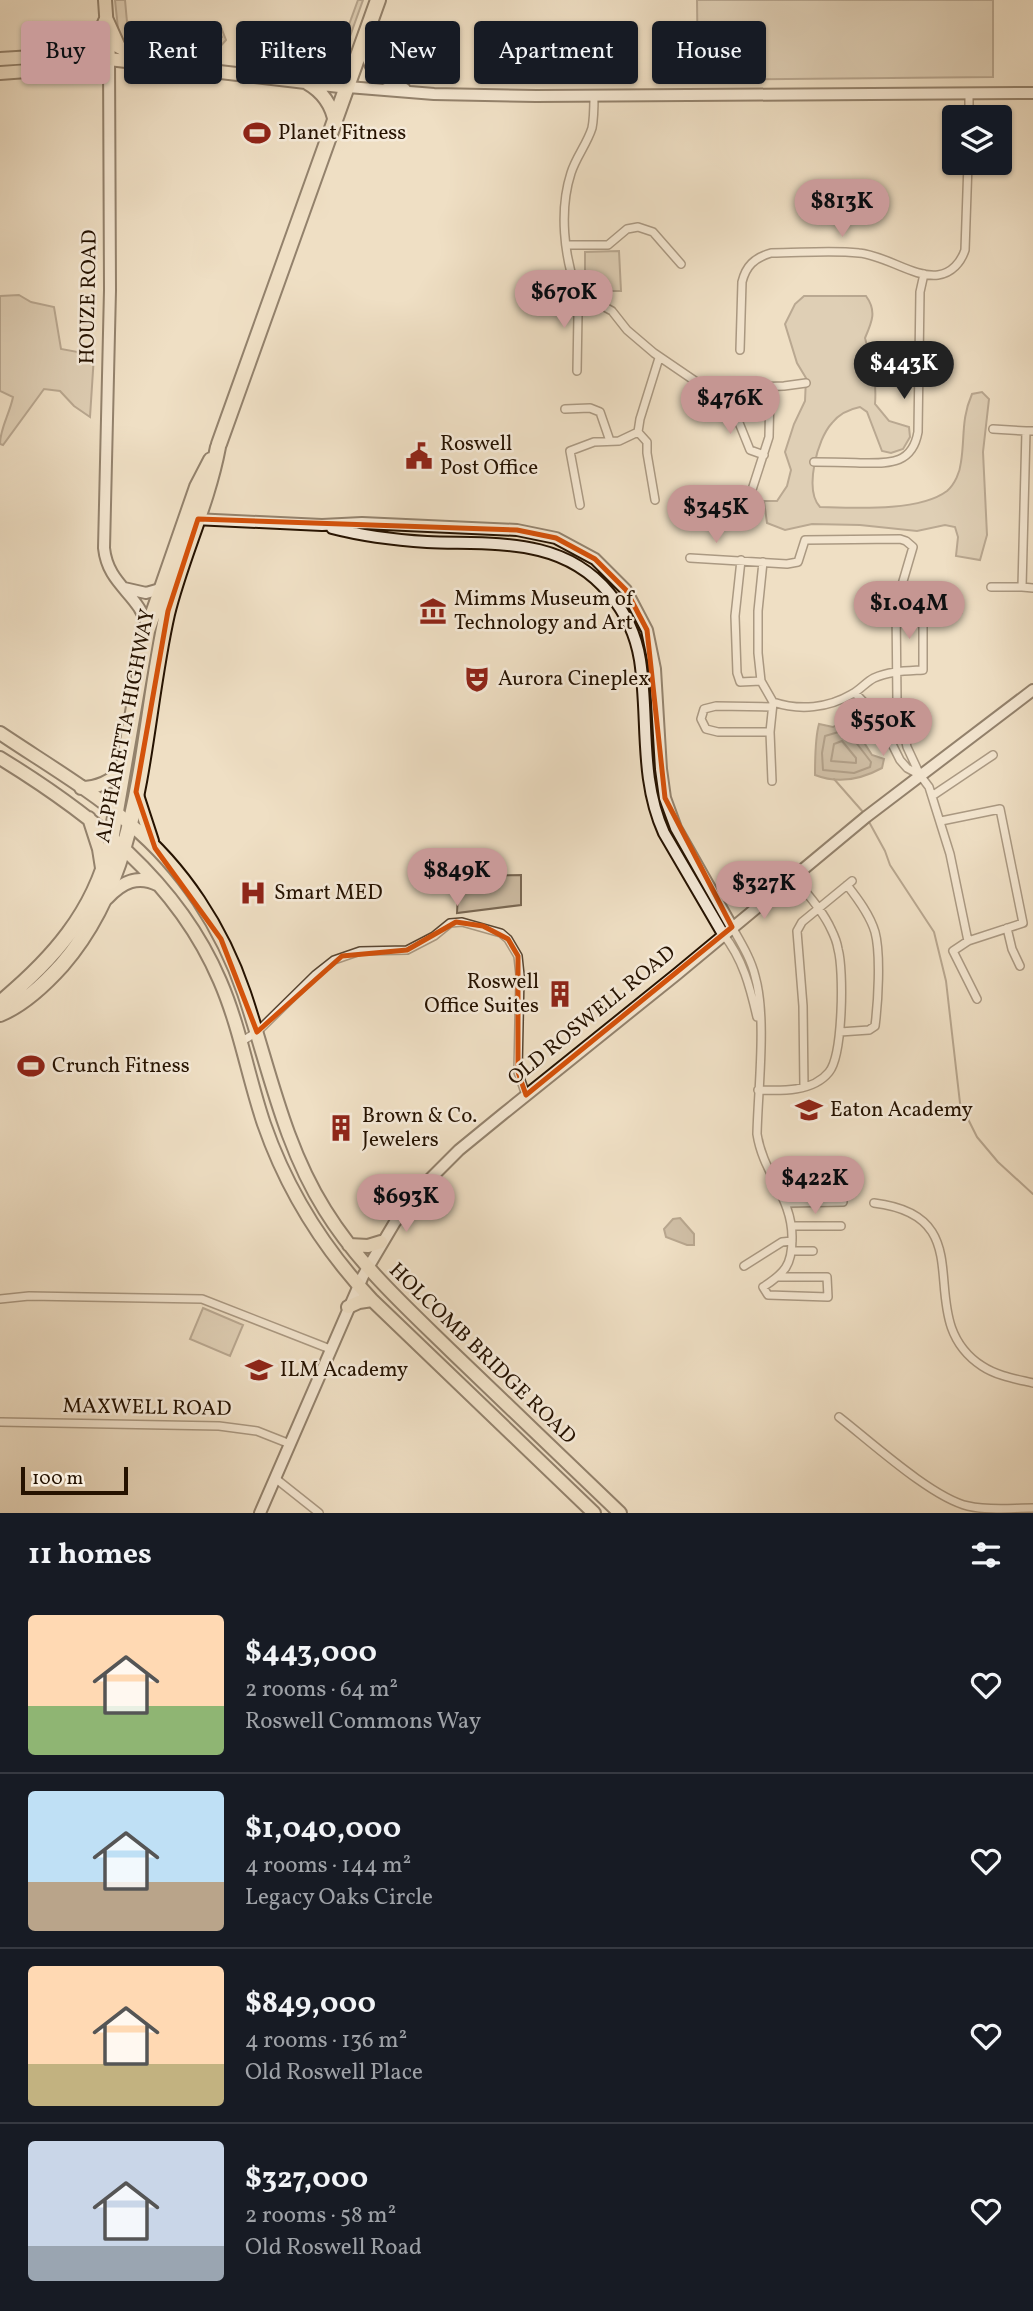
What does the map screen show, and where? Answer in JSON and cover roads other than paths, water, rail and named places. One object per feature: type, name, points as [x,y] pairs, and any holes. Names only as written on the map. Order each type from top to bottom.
[{"type":"highway","name":"ALPHARETTA HIGHWAY","points":[[0,1014],[18,1004],[44,983],[69,956],[107,898],[131,824],[168,611],[201,476],[218,445],[378,0]]},
{"type":"highway","name":"ALPHARETTA HIGHWAY","points":[[0,1003],[48,961],[70,934],[88,905],[102,874],[112,836],[148,628],[160,589],[192,519]]},
{"type":"highway","points":[[18,1004],[25,982]]},
{"type":"main road","name":"HOUZE ROAD","points":[[105,0],[106,21]]},
{"type":"main road","points":[[106,18],[119,47],[124,50]]},
{"type":"main road","points":[[0,59],[21,57]]},
{"type":"main road","points":[[0,73],[21,71]]},
{"type":"main road","points":[[307,84],[323,95],[335,122]]},
{"type":"main road","points":[[322,84],[348,87]]},
{"type":"main road","name":"HOLCOMB BRIDGE ROAD","points":[[0,733],[131,824],[190,889],[211,920],[237,975],[294,1152],[324,1209],[367,1268],[620,1513]]},
{"type":"main road","name":"HOLCOMB BRIDGE ROAD","points":[[0,758],[112,836],[164,888],[184,915],[212,964],[227,1000],[264,1124],[284,1172],[322,1240],[372,1300],[594,1513]]},
{"type":"main road","points":[[80,788],[94,788],[104,784],[123,769]]},
{"type":"main road","points":[[136,792],[155,848]]},
{"type":"main road","points":[[88,818],[99,849],[102,874]]},
{"type":"main road","points":[[107,898],[121,885],[137,879],[148,880],[164,888]]},
{"type":"main road","points":[[349,1245],[366,1246],[381,1242]]},
{"type":"main road","points":[[348,1307],[360,1301],[372,1300]]},
{"type":"street","points":[[363,43],[369,68],[373,73],[414,93]]},
{"type":"street","name":"HOUZE ROAD","points":[[109,84],[110,278],[105,556],[109,570],[140,607],[148,628]]},
{"type":"street","points":[[348,87],[414,93],[594,96],[1033,93]]},
{"type":"street","points":[[969,94],[969,105]]},
{"type":"street","points":[[594,96],[592,128],[573,166],[567,186],[566,245],[577,292],[612,311],[627,330],[659,358],[698,383],[725,388],[806,383]]},
{"type":"street","points":[[740,350],[742,282],[751,263],[760,256],[771,253],[859,253],[876,256],[924,274],[943,274],[950,271],[963,257],[966,244],[968,175]]},
{"type":"street","points":[[566,245],[608,245],[627,229],[638,227],[653,232],[681,264]]},
{"type":"street","points":[[814,462],[890,463],[904,457],[913,447],[918,432],[920,292],[924,274]]},
{"type":"street","points":[[577,371],[578,314],[585,297]]},
{"type":"street","points":[[580,505],[570,451],[583,445],[629,438],[638,432],[659,358]]},
{"type":"street","points":[[749,499],[770,426],[770,387]]},
{"type":"street","points":[[725,388],[750,450],[764,454]]},
{"type":"street","points":[[565,410],[590,408],[600,412],[610,441]]},
{"type":"street","points":[[993,429],[1029,431],[1022,587]]},
{"type":"street","points":[[638,432],[647,442],[655,500]]},
{"type":"street","points":[[192,519],[322,525],[375,537],[427,542],[502,543],[540,549],[575,563],[606,588],[629,623],[640,658],[647,777],[656,817],[728,931],[745,970],[760,1033],[757,1133],[759,1148],[787,1203],[792,1226],[790,1262],[778,1277],[763,1287],[768,1295],[828,1297],[827,1277],[778,1277]]},
{"type":"street","points":[[690,558],[798,562],[805,540],[906,541],[913,547],[896,609],[898,710],[907,747],[933,796],[941,821],[968,942]]},
{"type":"street","points":[[741,561],[735,616],[737,673],[740,682],[761,681]]},
{"type":"street","points":[[763,562],[758,611],[761,681],[772,704],[772,781]]},
{"type":"street","points":[[991,587],[1033,588]]},
{"type":"street","points":[[124,588],[146,593],[160,589]]},
{"type":"street","points":[[896,609],[958,611]]},
{"type":"street","points":[[770,732],[718,732],[706,729],[701,719],[704,709],[716,706],[772,704],[822,707],[855,693],[874,678],[896,672],[923,670],[923,611]]},
{"type":"street","name":"OLD ROSWELL ROAD","points":[[260,1513],[358,1285],[381,1242],[405,1208],[444,1165],[793,876],[1033,690]]},
{"type":"street","points":[[855,693],[879,718],[900,760],[907,768],[920,775]]},
{"type":"street","points":[[879,718],[898,710]]},
{"type":"street","points":[[933,796],[993,755]]},
{"type":"street","points":[[941,821],[1000,809],[1023,923],[968,942],[953,951],[976,999]]},
{"type":"street","points":[[758,1090],[777,1091],[817,1082],[829,1072],[837,1056],[841,966],[839,949],[819,908],[793,876]]},
{"type":"street","points":[[804,1087],[803,1006],[797,931],[802,922],[850,883],[875,933],[876,1014],[875,1026],[869,1030],[839,1032]]},
{"type":"street","points":[[239,1043],[257,1032],[324,967],[342,956],[360,951],[407,950],[456,922],[483,926],[501,933],[519,956],[518,1072],[526,1095]]},
{"type":"street","points":[[1007,928],[1020,966]]},
{"type":"street","points":[[787,1203],[843,1202]]},
{"type":"street","points":[[874,1203],[892,1205],[909,1212],[923,1221],[934,1235],[943,1259],[947,1318],[955,1338],[967,1354],[997,1374],[1033,1383]]},
{"type":"street","points":[[792,1226],[841,1226]]},
{"type":"street","points":[[744,1266],[782,1242],[792,1241]]},
{"type":"street","points":[[792,1251],[813,1251]]},
{"type":"street","points":[[0,1298],[29,1296],[202,1299],[330,1349]]},
{"type":"street","points":[[839,1417],[935,1491],[954,1502],[984,1508],[1033,1508]]},
{"type":"street","name":"MAXWELL ROAD","points":[[0,1422],[219,1426],[257,1431],[290,1444]]},
{"type":"street","points":[[275,1478],[319,1513]]},
{"type":"water","points":[[840,723],[856,730],[872,755],[884,759],[882,768],[849,779],[815,775],[819,724],[833,727]]},
{"type":"water","points":[[680,1218],[694,1234],[694,1245],[666,1237],[664,1229],[673,1219]]},
{"type":"waterway","points":[[834,779],[863,812]]},
{"type":"waterway","points":[[868,820],[890,865],[934,932],[946,981],[960,1103],[977,1137],[998,1162],[1033,1194]]},
{"type":"place","name":"Planet Fitness","points":[[257,133]]},
{"type":"place","name":"Roswell Post Office","points":[[419,456]]},
{"type":"place","name":"Mimms Museum of Technology and Art","points":[[433,611]]},
{"type":"place","name":"Aurora Cineplex","points":[[477,679]]},
{"type":"place","name":"Smart MED","points":[[253,893]]},
{"type":"place","name":"Roswell Office Suites","points":[[560,994]]},
{"type":"place","name":"Crunch Fitness","points":[[31,1066]]},
{"type":"place","name":"Eaton Academy","points":[[809,1110]]},
{"type":"place","name":"Brown & Co. Jewelers","points":[[341,1128]]},
{"type":"place","name":"ILM Academy","points":[[259,1370]]}]
